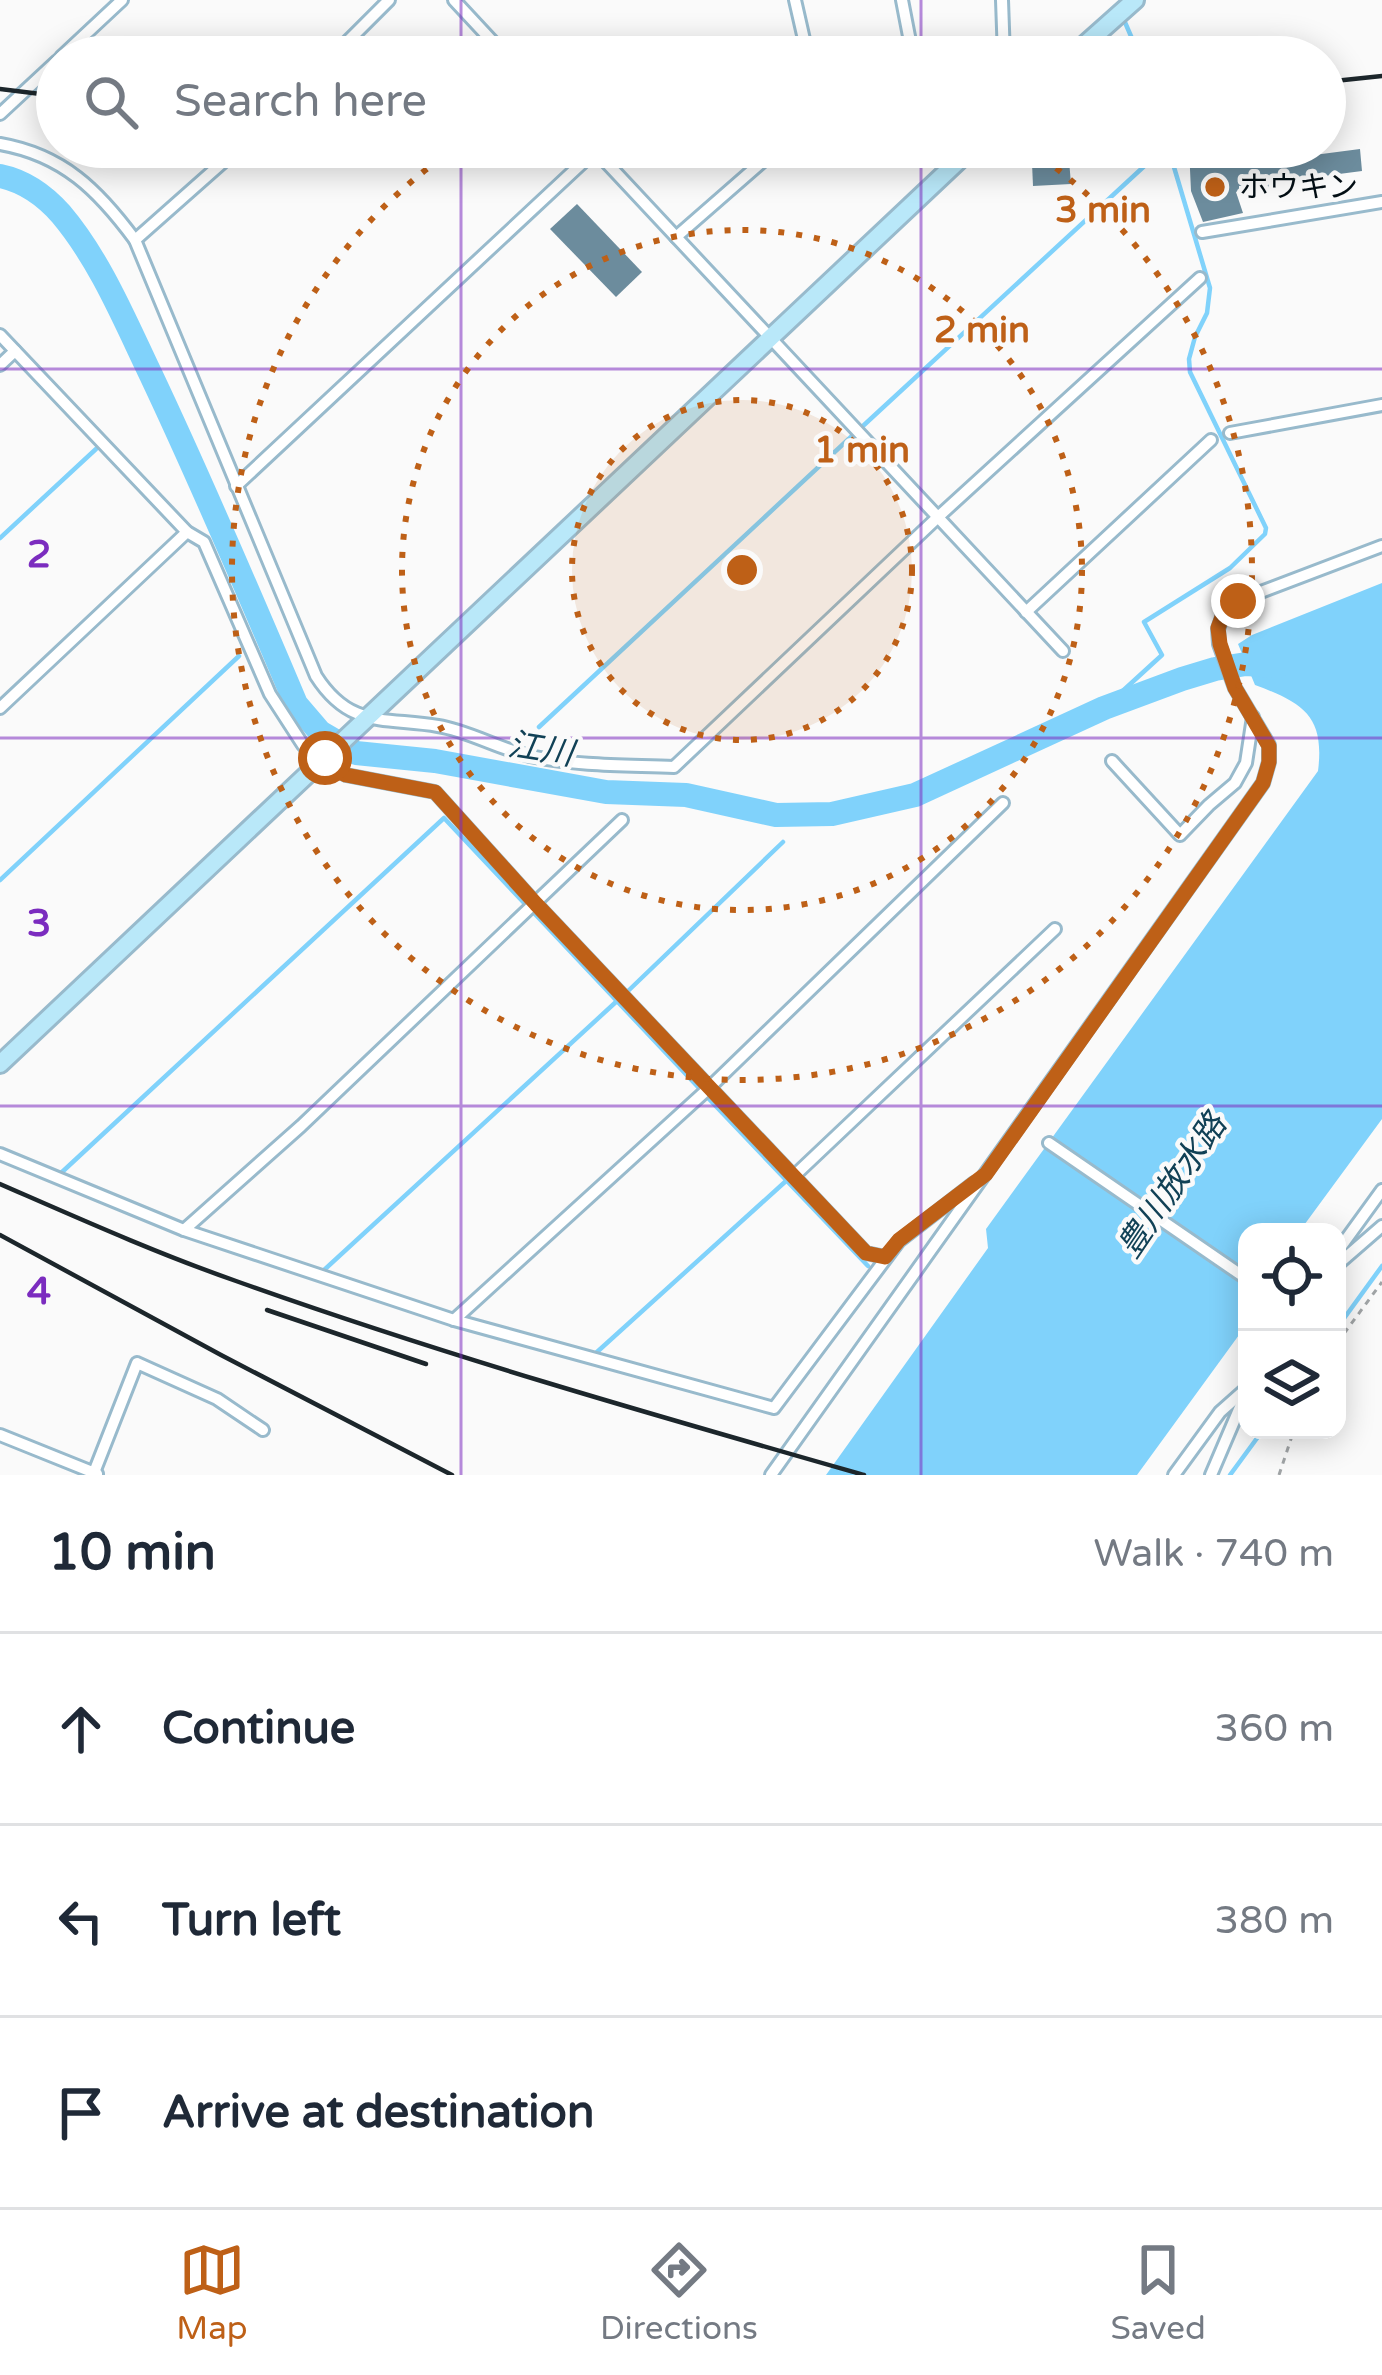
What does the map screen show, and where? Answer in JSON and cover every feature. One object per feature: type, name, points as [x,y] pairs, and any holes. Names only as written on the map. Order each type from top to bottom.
[{"type":"street","points":[[84,36],[122,0]]},
{"type":"street","points":[[353,36],[389,0]]},
{"type":"street","points":[[454,0],[487,36]]},
{"type":"street","points":[[795,0],[803,36]]},
{"type":"street","points":[[902,0],[910,36]]},
{"type":"street","points":[[1002,0],[1003,36]]},
{"type":"street","points":[[1095,36],[1135,0]]},
{"type":"street","points":[[0,114],[36,80]]},
{"type":"street","points":[[0,144],[36,155]]},
{"type":"street","points":[[66,168],[113,210],[135,240],[327,693],[365,720],[440,726],[539,758],[674,767],[1200,278]]},
{"type":"street","points":[[135,240],[216,168]]},
{"type":"street","points":[[236,486],[573,168]]},
{"type":"street","points":[[611,168],[1063,651]]},
{"type":"street","points":[[676,237],[755,168]]},
{"type":"street","points":[[0,1064],[951,168]]},
{"type":"street","points":[[1202,232],[1382,202]]},
{"type":"street","points":[[0,335],[188,532],[204,542],[270,694],[303,746],[346,775],[435,792],[866,1253],[885,1257]]},
{"type":"street","points":[[0,364],[15,351]]},
{"type":"street","points":[[1231,434],[1382,405]]},
{"type":"street","points":[[1027,612],[1211,440]]},
{"type":"street","points":[[0,708],[188,532]]},
{"type":"street","points":[[771,1475],[1263,783],[1269,746],[1235,688],[1220,644],[1218,628],[1224,612],[1238,601],[1382,546]]},
{"type":"street","points":[[1112,760],[1180,835],[1235,783],[1246,763],[1253,717]]},
{"type":"street","points":[[454,1320],[709,1088],[1004,803]]},
{"type":"street","points":[[184,1230],[301,1126],[622,820]]},
{"type":"street","points":[[794,1176],[1055,929]]},
{"type":"street","points":[[1049,1143],[1238,1273]]},
{"type":"street","points":[[0,1154],[184,1230],[454,1320],[774,1408],[899,1240],[986,1174]]},
{"type":"street","points":[[1346,1240],[1382,1190]]},
{"type":"street","points":[[1346,1257],[1382,1226]]},
{"type":"street","points":[[0,1435],[95,1474],[137,1363],[217,1400],[263,1430]]},
{"type":"street","points":[[1174,1475],[1220,1412],[1238,1397]]},
{"type":"street","points":[[1211,1475],[1238,1410]]},
{"type":"path","points":[[1346,1331],[1382,1282]]},
{"type":"path","points":[[1279,1475],[1291,1439]]},
{"type":"water","name":"豊川放水路","points":[[1382,583],[1382,1119],[1306,1223],[1238,1223],[1238,1336],[1137,1475],[826,1475],[988,1248],[986,1229],[1318,771],[1318,737],[1307,714],[1286,698],[1255,685],[1238,644]]},
{"type":"building","points":[[1360,149],[1362,171],[1316,177],[1316,181],[1274,183],[1275,189],[1262,190],[1261,184],[1239,186],[1236,192],[1243,213],[1203,222],[1191,191],[1190,168],[1346,168],[1346,151]]},
{"type":"building","points":[[1032,168],[1070,168],[1071,184],[1033,186]]},
{"type":"building","points":[[577,204],[642,272],[616,297],[550,229]]},
{"type":"waterway","points":[[1124,20],[1131,36]]},
{"type":"waterway","points":[[864,425],[1142,168]]},
{"type":"waterway","points":[[1104,708],[1162,655],[1144,622],[1230,568],[1266,528],[1190,372],[1189,359],[1207,313],[1210,288],[1174,168]]},
{"type":"waterway","name":"江川","points":[[0,176],[26,185],[48,201],[88,251],[170,416],[296,704],[320,732],[356,753],[435,761],[606,792],[686,795],[776,815],[832,814],[915,795],[1104,708],[1182,679],[1246,664],[1278,666]]},
{"type":"waterway","points":[[539,727],[854,434]]},
{"type":"waterway","points":[[0,538],[96,449]]},
{"type":"waterway","points":[[0,880],[239,656]]},
{"type":"waterway","points":[[61,1173],[444,818],[526,905]]},
{"type":"waterway","points":[[627,992],[783,842]]},
{"type":"waterway","points":[[534,913],[698,1087]]},
{"type":"waterway","points":[[323,1271],[617,1001]]},
{"type":"waterway","points":[[709,1099],[868,1266]]},
{"type":"waterway","points":[[597,1352],[786,1181]]},
{"type":"waterway","points":[[1346,1316],[1382,1266]]},
{"type":"waterway","points":[[1230,1475],[1256,1439]]},
{"type":"railway","points":[[1346,80],[1382,76]]},
{"type":"railway","points":[[0,89],[36,93]]},
{"type":"railway","points":[[0,1184],[176,1259],[314,1308],[864,1475]]},
{"type":"railway","points":[[0,1235],[452,1475]]},
{"type":"railway","points":[[267,1310],[426,1364]]},
{"type":"place","name":"ホウキン","points":[[1215,187]]},
{"type":"route","points":[[325,758],[321,762],[346,775],[435,792],[866,1253],[885,1257],[899,1240],[986,1174],[1263,783],[1269,746],[1235,688],[1220,644],[1218,628],[1224,612],[1238,601]]}]
